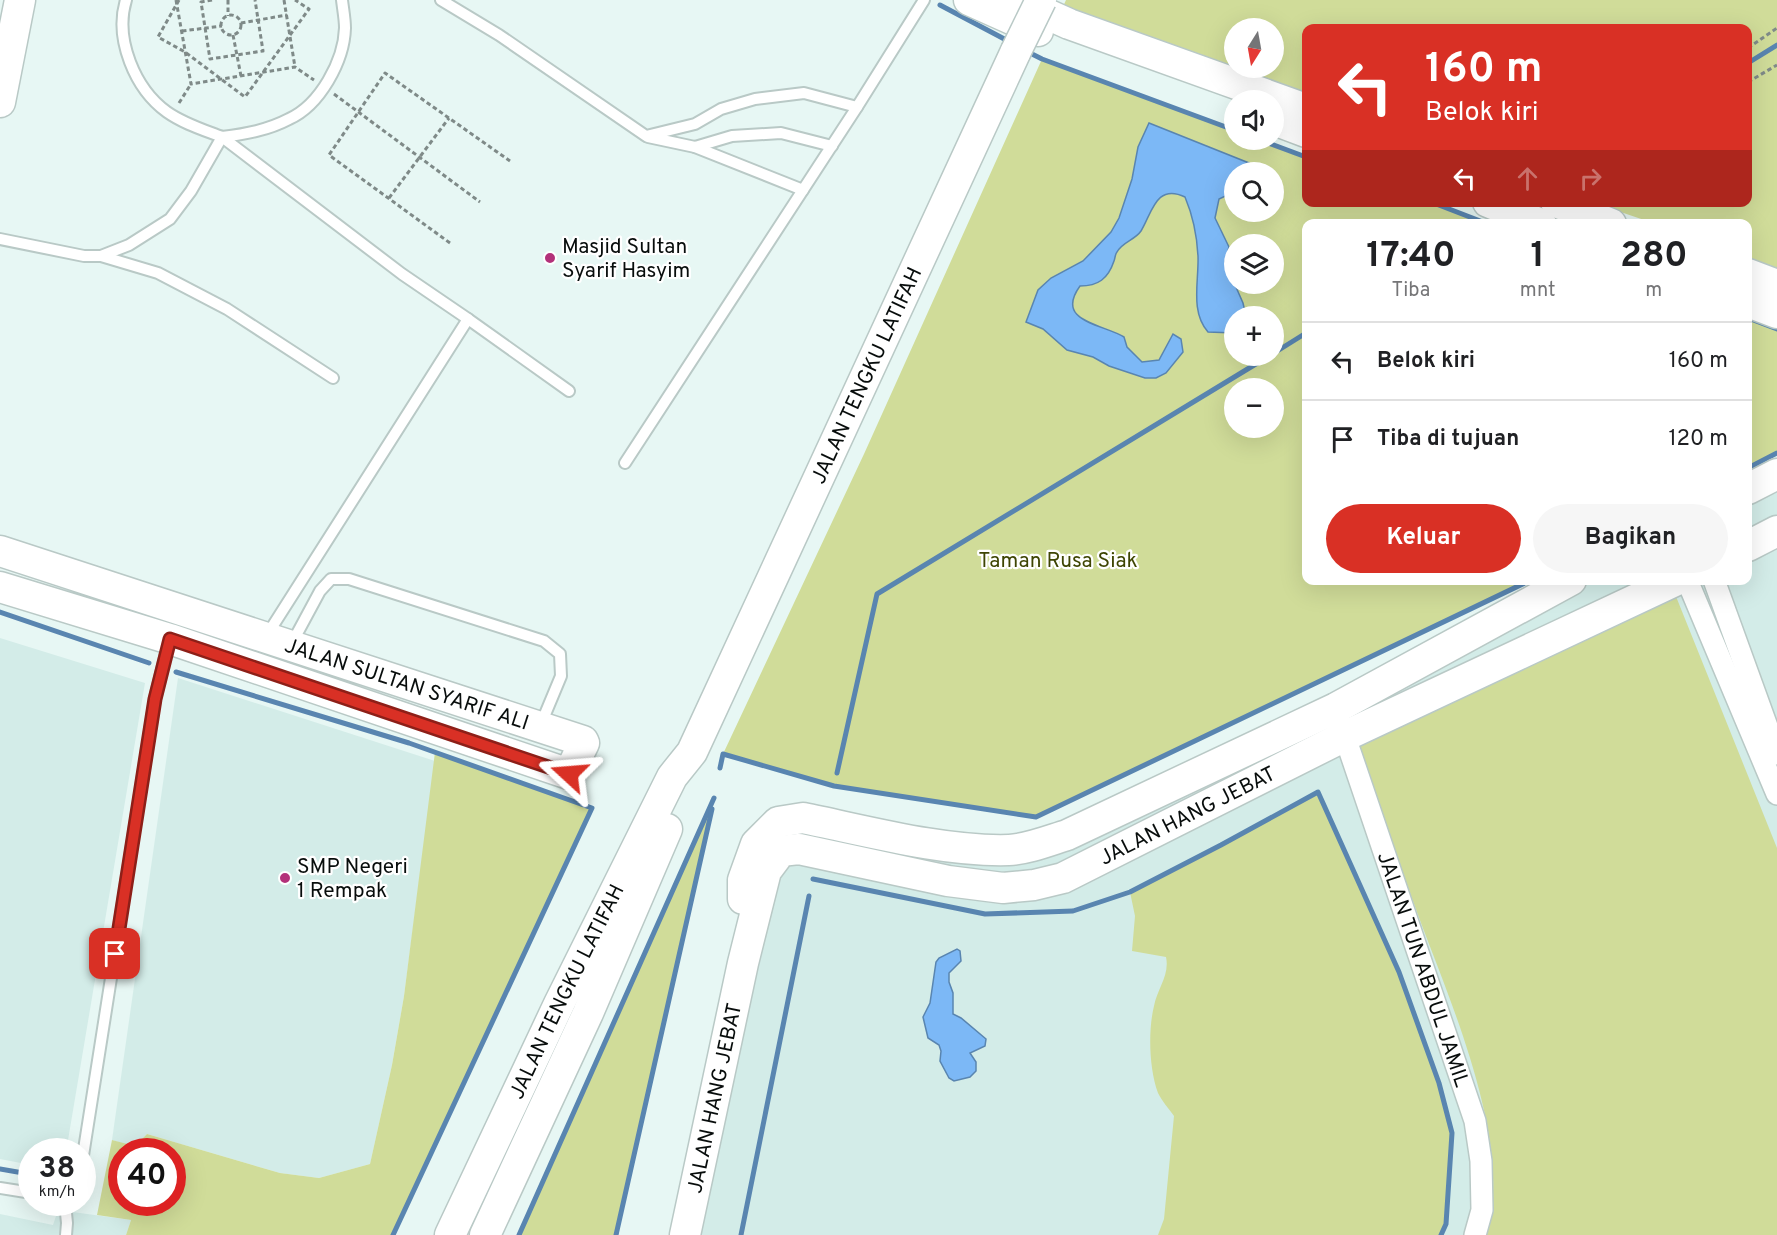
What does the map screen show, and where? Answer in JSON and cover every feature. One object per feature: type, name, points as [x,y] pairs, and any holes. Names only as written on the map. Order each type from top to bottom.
[{"type":"street","points":[[0,102],[20,0]]},
{"type":"street","points":[[969,0],[1046,35],[1224,101]]},
{"type":"street","points":[[1016,0],[1069,24],[1302,108]]},
{"type":"street","name":"JALAN TENGKU LATIFAH","points":[[450,1235],[559,1004],[672,777],[692,752],[1041,0]]},
{"type":"street","points":[[1284,124],[1302,130]]},
{"type":"street","points":[[1500,207],[1529,219]]},
{"type":"street","points":[[1567,207],[1598,219]]},
{"type":"street","points":[[1752,276],[1777,285]]},
{"type":"street","points":[[1752,304],[1777,313]]},
{"type":"street","points":[[1752,487],[1777,474]]},
{"type":"street","points":[[1752,544],[1777,531]]},
{"type":"street","name":"JALAN SULTAN SYARIF ALI","points":[[0,551],[584,742],[570,774],[170,639],[0,587]]},
{"type":"street","name":"JALAN HANG JEBAT","points":[[743,963],[743,880],[756,844],[778,822],[817,821],[953,847],[1010,850],[1040,844],[1067,835],[1336,708],[1562,585]]},
{"type":"street","name":"JALAN HANG JEBAT","points":[[685,1235],[743,963],[766,872],[781,851],[812,852],[948,881],[1003,888],[1034,885],[1063,878],[1345,736],[1666,585]]},
{"type":"street","points":[[1689,585],[1777,794]]},
{"type":"street","points":[[1716,585],[1777,754]]},
{"type":"street","name":"JALAN TUN ABDUL JAMIL","points":[[1336,708],[1475,1121],[1481,1161],[1482,1210],[1475,1235]]},
{"type":"street","name":"JALAN TENGKU LATIFAH","points":[[485,1235],[588,1013],[678,805],[687,783],[692,752]]},
{"type":"lane","points":[[126,0],[123,37],[131,65],[146,91],[172,115],[222,137],[402,274],[569,391]]},
{"type":"lane","points":[[222,137],[258,132],[292,118],[319,95],[338,64],[345,28],[342,0]]},
{"type":"lane","points":[[441,0],[499,35],[646,136],[695,147],[803,190]]},
{"type":"lane","points":[[625,463],[832,146],[924,0]]},
{"type":"lane","points":[[646,136],[695,124],[722,110],[756,99],[804,93],[857,107]]},
{"type":"lane","points":[[695,147],[732,136],[781,133],[832,146]]},
{"type":"lane","points":[[101,256],[129,245],[170,219],[191,191],[222,137]]},
{"type":"lane","points":[[0,239],[73,255],[101,256],[158,273],[227,309],[333,378]]},
{"type":"lane","points":[[278,642],[468,319]]},
{"type":"lane","points":[[278,642],[331,579],[349,579],[544,641],[560,654],[561,676],[540,727]]},
{"type":"lane","points":[[86,1138],[155,699],[170,639]]},
{"type":"lane","points":[[0,1188],[18,1191]]},
{"type":"lane","points":[[66,1235],[67,1216]]},
{"type":"path","points":[[213,0],[201,2],[210,59],[263,51],[255,0]]},
{"type":"path","points":[[228,0],[228,16]]},
{"type":"path","points":[[284,0],[295,67]]},
{"type":"path","points":[[178,1],[158,37],[185,52],[245,97],[309,9],[295,0]]},
{"type":"path","points":[[172,115],[191,84],[178,1]]},
{"type":"path","points":[[241,23],[287,15]]},
{"type":"path","points":[[228,16],[238,17],[241,23],[240,29],[232,34],[227,33],[222,26],[223,20],[228,16]]},
{"type":"path","points":[[182,31],[222,26]]},
{"type":"path","points":[[1752,45],[1777,28]]},
{"type":"path","points":[[232,34],[241,76]]},
{"type":"path","points":[[1752,80],[1777,65]]},
{"type":"path","points":[[191,84],[295,67],[480,202]]},
{"type":"path","points":[[450,243],[329,155],[385,73],[510,161]]},
{"type":"path","points":[[389,198],[449,118]]},
{"type":"shaded area","points":[[1777,474],[1777,1235],[685,1235],[778,822],[1010,850],[1563,585],[1752,585],[1752,487]]},
{"type":"shaded area","points":[[0,638],[145,683],[68,1138],[18,1138],[18,1162],[0,1159]]},
{"type":"shaded area","name":"SMP Negeri 1 Rempak","points":[[178,678],[435,761],[404,996],[392,1065],[370,1164],[319,1178],[280,1173],[186,1145],[186,1138],[161,1138],[147,1134],[143,1138],[112,1138]]},
{"type":"shaded area","points":[[0,1214],[53,1225],[56,1216],[96,1215],[131,1220],[126,1235],[0,1235]]},
{"type":"green space","points":[[1066,0],[1777,0],[1777,269],[1752,260],[1752,219],[1641,219],[1606,207],[1752,207],[1752,24],[1302,24],[1302,100],[1284,93],[1284,90],[1276,90],[1243,78],[1284,78],[1284,18],[1224,18],[1224,71],[1061,11]]},
{"type":"green space","name":"Taman Rusa Siak","points":[[1042,59],[1224,126],[1224,150],[1284,149],[1302,156],[1302,207],[1442,207],[1477,219],[1302,219],[1302,585],[1523,585],[1036,817],[834,786],[723,754],[864,454]]},
{"type":"green space","points":[[1752,320],[1777,329],[1777,453],[1752,466]]},
{"type":"green space","points":[[1673,589],[1777,848],[1777,1235],[1485,1235],[1492,1201],[1492,1162],[1476,1078],[1463,1035],[1355,743]]},
{"type":"green space","points":[[435,752],[592,808],[393,1235],[126,1235],[131,1220],[97,1215],[108,1160],[108,1216],[186,1216],[186,1145],[280,1173],[319,1178],[370,1164],[392,1065],[404,996]]},
{"type":"green space","points":[[1318,792],[1399,972],[1439,1083],[1452,1133],[1446,1224],[1441,1235],[1158,1235],[1164,1219],[1174,1116],[1158,1093],[1151,1061],[1150,1038],[1154,1006],[1167,964],[1166,957],[1132,951],[1135,916],[1130,892]]},
{"type":"green space","points":[[714,798],[616,1235],[519,1235]]},
{"type":"green space","points":[[147,1134],[161,1138],[143,1138]]},
{"type":"water","points":[[1149,123],[1246,162],[1224,162],[1224,197],[1219,199],[1215,218],[1224,237],[1224,294],[1239,294],[1244,306],[1224,306],[1224,333],[1208,332],[1202,324],[1197,306],[1198,256],[1194,226],[1185,197],[1175,194],[1167,194],[1156,202],[1141,231],[1119,249],[1105,277],[1092,285],[1080,286],[1074,298],[1073,307],[1077,315],[1094,325],[1124,337],[1127,347],[1142,362],[1159,360],[1173,334],[1181,339],[1183,352],[1166,373],[1156,378],[1145,378],[1109,366],[1093,357],[1067,350],[1043,329],[1026,322],[1038,290],[1051,278],[1083,261],[1111,232],[1119,218],[1132,179],[1138,147]]},
{"type":"water","points":[[957,949],[960,951],[961,961],[949,973],[953,993],[953,1014],[986,1039],[985,1046],[970,1053],[976,1062],[976,1071],[970,1077],[954,1081],[949,1078],[940,1061],[939,1045],[928,1038],[923,1017],[930,1003],[936,962],[939,958]]},
{"type":"waterway","points":[[940,5],[1010,42]]},
{"type":"waterway","points":[[1752,61],[1777,45]]},
{"type":"waterway","points":[[1026,51],[1224,126]]},
{"type":"waterway","points":[[1284,149],[1302,156]]},
{"type":"waterway","points":[[1444,207],[1475,219]]},
{"type":"waterway","points":[[1752,320],[1777,329]]},
{"type":"waterway","points":[[1284,347],[1302,336]]},
{"type":"waterway","points":[[837,773],[877,594],[1253,366]]},
{"type":"waterway","points":[[1752,466],[1777,453]]},
{"type":"waterway","points":[[720,768],[723,754],[834,786],[1036,817],[1521,585]]},
{"type":"waterway","points":[[0,612],[149,663]]},
{"type":"waterway","points":[[176,672],[409,743],[592,808],[393,1235]]},
{"type":"waterway","points":[[813,879],[985,914],[1073,911],[1130,892],[1318,792],[1399,972],[1439,1083],[1452,1133],[1446,1224],[1441,1235]]},
{"type":"waterway","points":[[519,1235],[714,798]]},
{"type":"waterway","points":[[616,1235],[712,809]]},
{"type":"waterway","points":[[741,1235],[809,896]]},
{"type":"waterway","points":[[0,1169],[18,1172]]},
{"type":"place","name":"Masjid Sultan Syarif Hasyim","points":[[550,258]]},
{"type":"place","name":"SMP Negeri 1 Rempak","points":[[285,878]]},
{"type":"route","points":[[115,954],[155,699],[170,639],[569,774]]}]
